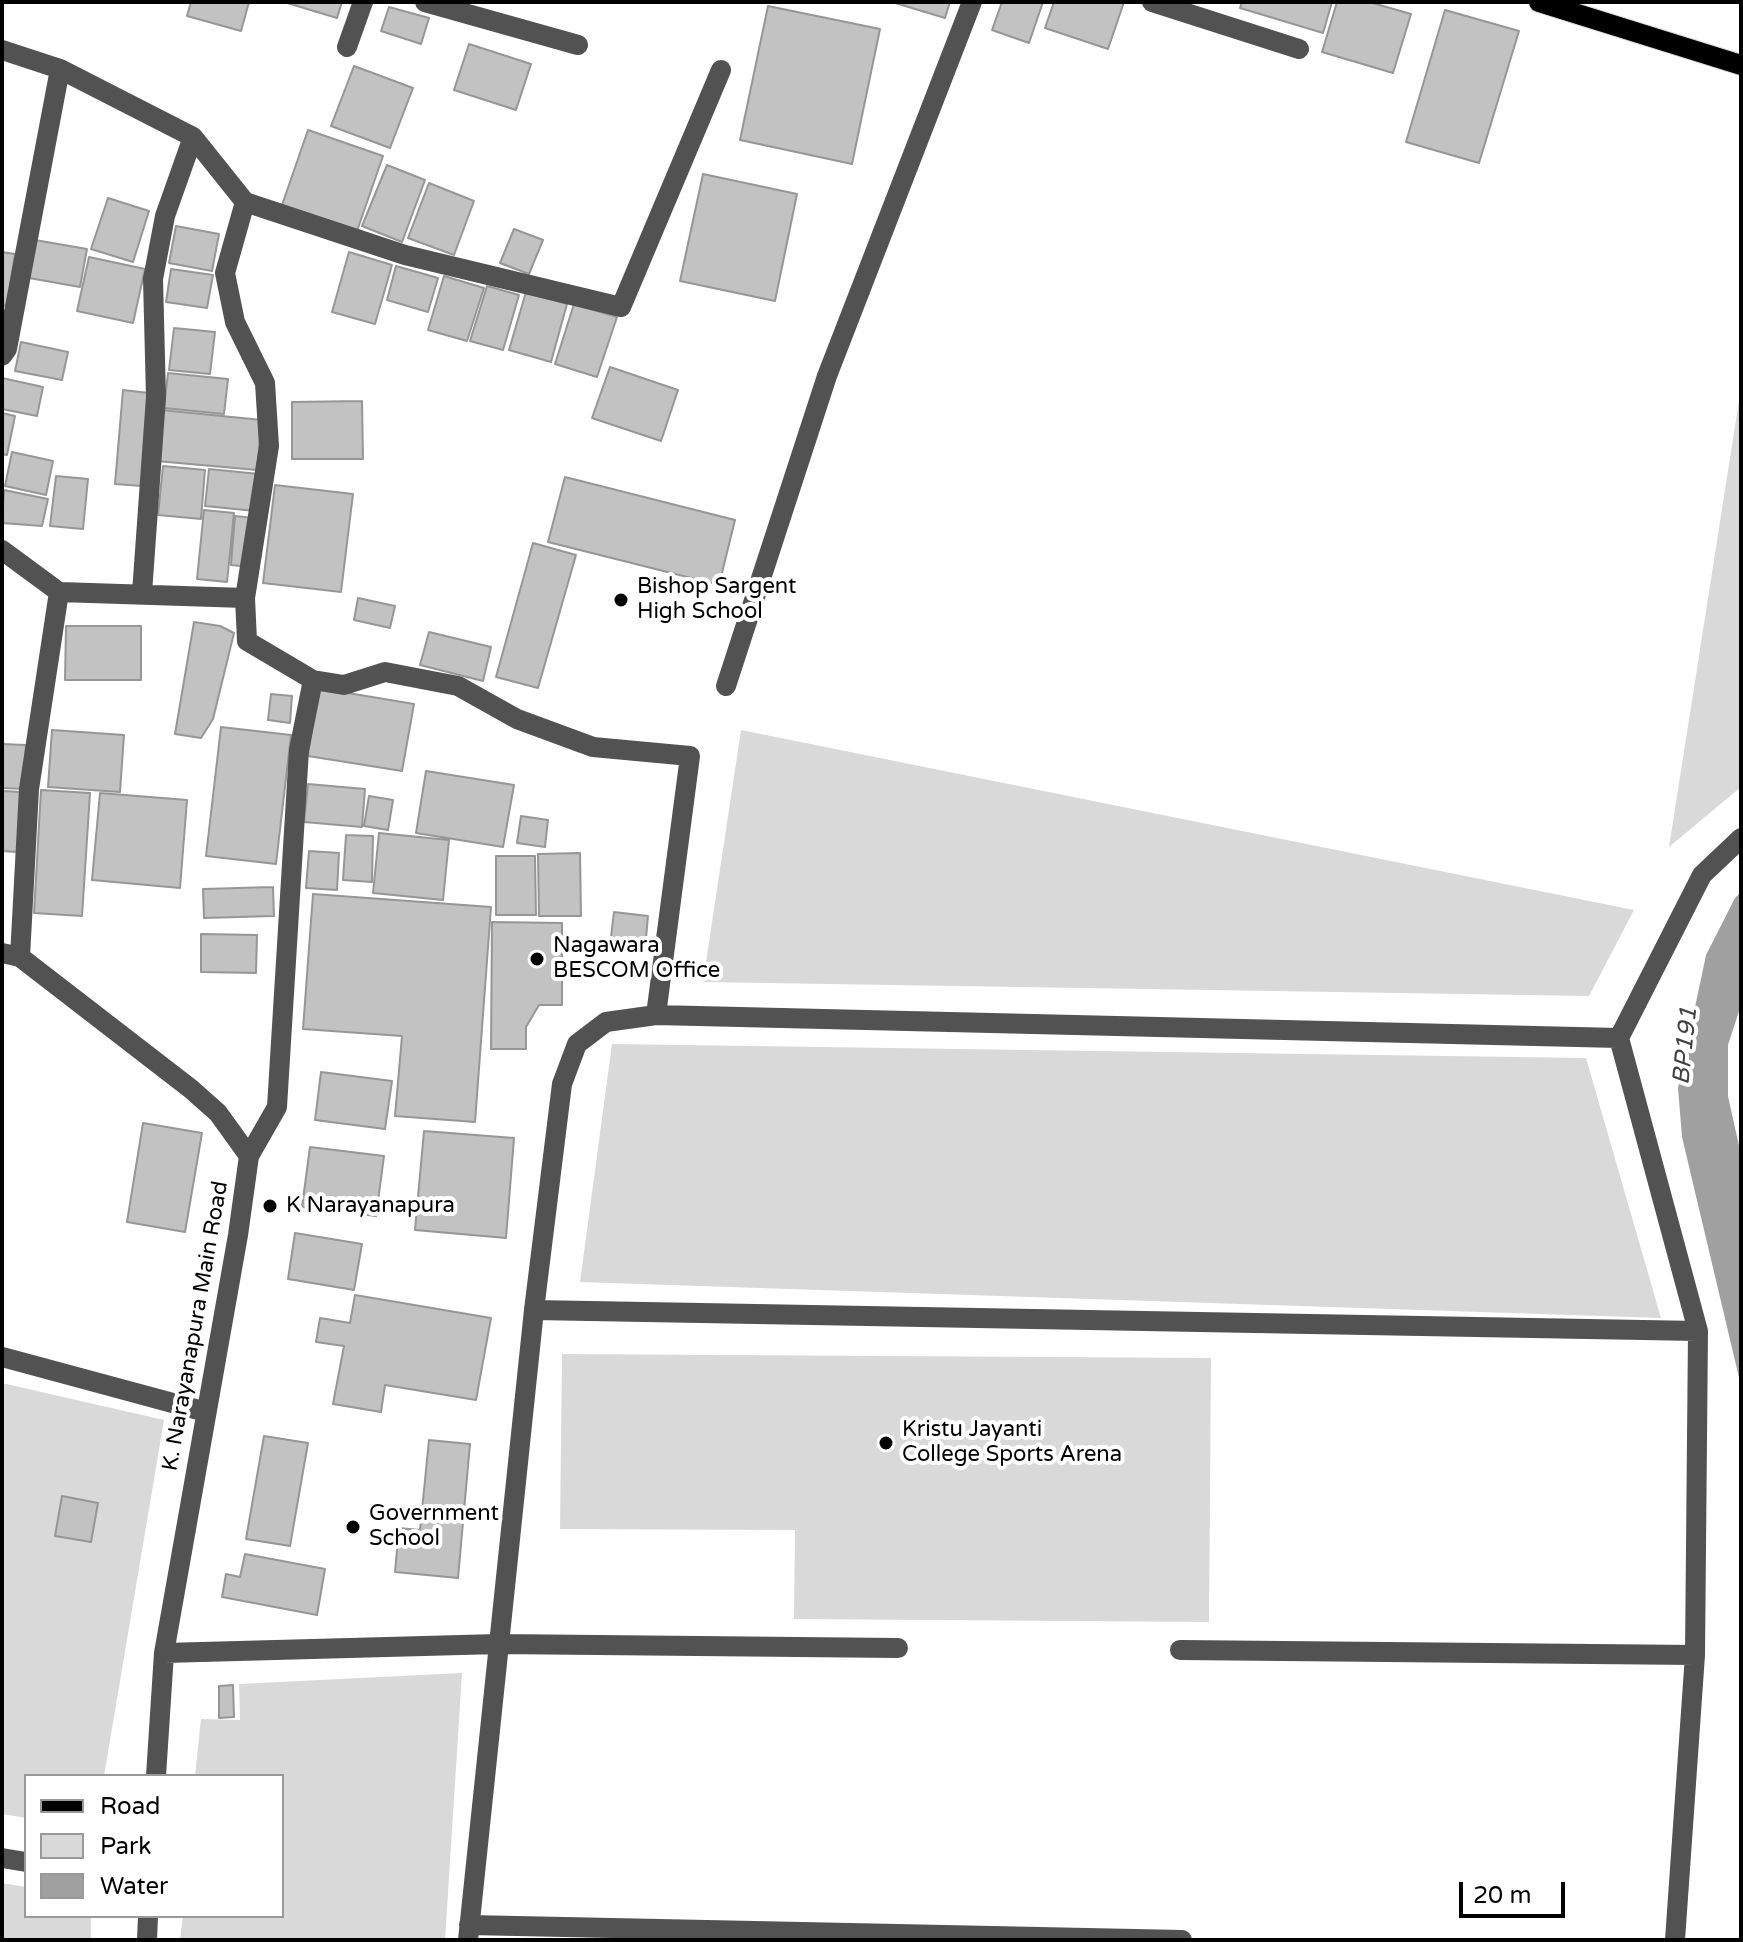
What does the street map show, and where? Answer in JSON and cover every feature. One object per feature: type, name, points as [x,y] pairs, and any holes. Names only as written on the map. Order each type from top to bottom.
[{"type":"main road","points":[[1539,2],[1741,65]]},
{"type":"street","points":[[347,47],[363,2]]},
{"type":"street","points":[[425,2],[578,45]]},
{"type":"street","points":[[726,686],[827,376],[972,2]]},
{"type":"street","points":[[1152,2],[1299,49]]},
{"type":"street","points":[[2,50],[60,69],[193,137],[245,202],[405,255],[621,307],[721,70]]},
{"type":"street","points":[[2,356],[7,349],[60,69]]},
{"type":"street","points":[[142,593],[156,397],[153,279],[165,216],[193,137]]},
{"type":"street","points":[[245,202],[225,273],[235,322],[265,383],[269,446],[245,598],[247,641],[313,680],[344,685],[385,672],[458,686],[517,719],[581,744],[690,756],[656,1015]]},
{"type":"street","points":[[2,550],[59,592],[245,598]]},
{"type":"street","points":[[11,955],[29,789],[59,592]]},
{"type":"street","points":[[249,1156],[277,1107],[299,750],[313,680]]},
{"type":"street","points":[[1675,1940],[1695,1655],[1698,1331],[1619,1038],[1702,875],[1741,838]]},
{"type":"street","name":"K. Narayanapura Main Road","points":[[11,955],[155,1060],[209,1105],[249,1156],[238,1235],[164,1653],[156,1774]]},
{"type":"street","points":[[1182,1940],[468,1932],[534,1310],[562,1084],[577,1044],[606,1022],[656,1015],[1619,1038]]},
{"type":"street","points":[[534,1310],[1698,1331]]},
{"type":"street","points":[[2,1357],[206,1412]]},
{"type":"street","points":[[164,1653],[498,1644],[898,1648]]},
{"type":"street","points":[[1180,1650],[1695,1655]]},
{"type":"street","points":[[2,1858],[24,1862]]},
{"type":"street","points":[[147,1940],[148,1918]]},
{"type":"green space","points":[[1741,388],[1741,787],[1669,847]]},
{"type":"green space","points":[[741,730],[1634,910],[1589,996],[703,982]]},
{"type":"green space","points":[[612,1044],[1586,1058],[1661,1318],[580,1282]]},
{"type":"green space","name":"Kristu Jayanti College Sports Arena","points":[[562,1354],[1211,1358],[1209,1622],[794,1619],[795,1530],[560,1529]]},
{"type":"green space","points":[[2,1383],[164,1420],[104,1774],[24,1774],[24,1818],[2,1814]]},
{"type":"green space","points":[[462,1673],[445,1940],[180,1940],[183,1918],[284,1918],[284,1774],[195,1774],[201,1719],[240,1720],[239,1684]]},
{"type":"green space","points":[[2,1883],[24,1887],[24,1918],[91,1918],[91,1940],[2,1940]]},
{"type":"water","points":[[1741,892],[1741,1005],[1728,1045],[1728,1096],[1741,1155],[1741,1386],[1682,1137],[1678,1088],[1706,955]]},
{"type":"building","points":[[191,2],[249,2],[241,31],[187,16]]},
{"type":"building","points":[[284,2],[342,2],[337,18]]},
{"type":"building","points":[[892,2],[950,2],[945,18]]},
{"type":"building","points":[[1002,2],[1043,2],[1029,43],[992,30]]},
{"type":"building","points":[[1054,2],[1124,2],[1108,49],[1045,28]]},
{"type":"building","points":[[1242,2],[1332,2],[1323,33],[1240,8]]},
{"type":"building","points":[[1337,2],[1369,2],[1411,14],[1393,73],[1322,52]]},
{"type":"building","points":[[768,6],[880,29],[852,164],[740,140]]},
{"type":"building","points":[[389,7],[429,18],[421,44],[381,31]]},
{"type":"building","points":[[1445,10],[1519,31],[1479,163],[1406,142]]},
{"type":"building","points":[[469,44],[531,64],[516,110],[454,90]]},
{"type":"building","points":[[354,66],[413,88],[390,148],[331,126]]},
{"type":"building","points":[[308,130],[383,156],[357,231],[282,205]]},
{"type":"building","points":[[387,165],[425,180],[402,242],[362,226]]},
{"type":"building","points":[[703,174],[797,194],[775,301],[680,281]]},
{"type":"building","points":[[429,183],[474,201],[454,255],[408,238]]},
{"type":"building","points":[[108,198],[149,211],[133,262],[91,249]]},
{"type":"building","points":[[176,226],[219,234],[212,271],[169,263]]},
{"type":"building","points":[[514,229],[543,240],[529,274],[500,263]]},
{"type":"building","points":[[35,240],[87,249],[80,287],[29,278]]},
{"type":"building","points":[[2,252],[15,254],[7,306],[2,305]]},
{"type":"building","points":[[349,252],[392,265],[375,324],[332,312]]},
{"type":"building","points":[[89,257],[145,269],[133,323],[77,311]]},
{"type":"building","points":[[396,266],[438,278],[428,312],[387,300]]},
{"type":"building","points":[[171,269],[213,275],[207,308],[166,302]]},
{"type":"building","points":[[444,276],[484,288],[467,341],[428,330]]},
{"type":"building","points":[[487,286],[519,295],[503,350],[470,341]]},
{"type":"building","points":[[526,292],[567,304],[551,362],[509,350]]},
{"type":"building","points":[[574,304],[617,317],[597,377],[555,364]]},
{"type":"building","points":[[174,328],[215,332],[210,374],[169,370]]},
{"type":"building","points":[[21,342],[68,352],[62,380],[15,371]]},
{"type":"building","points":[[610,367],[678,390],[661,441],[592,418]]},
{"type":"building","points":[[168,373],[228,379],[224,414],[164,408]]},
{"type":"building","points":[[2,378],[43,387],[37,416],[2,409]]},
{"type":"building","points":[[123,390],[149,393],[142,486],[115,484]]},
{"type":"building","points":[[362,401],[363,459],[292,459],[292,402]]},
{"type":"building","points":[[161,410],[262,420],[257,470],[156,461]]},
{"type":"building","points":[[2,413],[15,416],[7,455],[2,454]]},
{"type":"building","points":[[12,452],[53,461],[46,495],[5,486]]},
{"type":"building","points":[[163,466],[205,470],[201,519],[158,515]]},
{"type":"building","points":[[209,469],[259,474],[255,511],[205,506]]},
{"type":"building","points":[[56,476],[88,479],[83,529],[50,526]]},
{"type":"building","points":[[565,477],[735,520],[719,585],[548,542]]},
{"type":"building","points":[[275,485],[353,494],[341,592],[263,583]]},
{"type":"building","points":[[4,490],[48,499],[42,526],[2,523]]},
{"type":"building","points":[[204,510],[234,513],[227,582],[197,579]]},
{"type":"building","points":[[235,516],[254,518],[249,567],[231,565]]},
{"type":"building","points":[[533,543],[576,555],[538,688],[496,677]]},
{"type":"building","points":[[358,598],[395,606],[390,628],[354,620]]},
{"type":"building","points":[[194,622],[220,626],[234,633],[213,719],[201,738],[175,734]]},
{"type":"building","points":[[66,626],[141,626],[141,680],[65,680]]},
{"type":"building","points":[[429,632],[491,647],[483,681],[420,665]]},
{"type":"building","points":[[318,688],[414,704],[402,771],[308,756]]},
{"type":"building","points":[[271,694],[292,696],[290,723],[268,720]]},
{"type":"building","points":[[221,727],[291,735],[276,864],[206,856]]},
{"type":"building","points":[[52,730],[124,735],[120,792],[48,787]]},
{"type":"building","points":[[2,744],[26,745],[24,789],[2,788]]},
{"type":"building","points":[[426,771],[514,785],[503,847],[416,833]]},
{"type":"building","points":[[308,784],[365,789],[362,827],[304,822]]},
{"type":"building","points":[[41,790],[90,793],[82,916],[34,913]]},
{"type":"building","points":[[2,791],[21,792],[17,852],[2,851]]},
{"type":"building","points":[[100,793],[187,800],[180,888],[92,880]]},
{"type":"building","points":[[369,796],[393,800],[388,830],[364,826]]},
{"type":"building","points":[[521,816],[548,820],[545,847],[517,843]]},
{"type":"building","points":[[379,833],[449,840],[443,900],[373,893]]},
{"type":"building","points":[[346,835],[373,836],[372,882],[343,880]]},
{"type":"building","points":[[309,851],[339,853],[337,890],[306,888]]},
{"type":"building","points":[[580,853],[581,916],[539,916],[538,854]]},
{"type":"building","points":[[496,856],[535,856],[536,915],[496,915]]},
{"type":"building","points":[[273,887],[274,916],[204,918],[203,889]]},
{"type":"building","points":[[313,894],[491,907],[475,1122],[395,1116],[402,1036],[303,1029]]},
{"type":"building","points":[[614,912],[648,916],[645,949],[610,945]]},
{"type":"building","points":[[492,922],[562,923],[562,1005],[539,1005],[526,1027],[526,1049],[491,1049]]},
{"type":"building","points":[[201,934],[257,935],[256,973],[201,972]]},
{"type":"building","points":[[321,1072],[392,1081],[385,1129],[315,1120]]},
{"type":"building","points":[[143,1123],[202,1133],[185,1232],[127,1222]]},
{"type":"building","points":[[424,1131],[514,1138],[506,1238],[415,1230]]},
{"type":"building","points":[[310,1147],[384,1156],[376,1216],[302,1207]]},
{"type":"building","points":[[295,1233],[362,1244],[354,1290],[288,1279]]},
{"type":"building","points":[[355,1295],[491,1318],[476,1400],[385,1385],[381,1412],[333,1404],[344,1346],[316,1342],[320,1318],[350,1323]]},
{"type":"building","points":[[264,1436],[308,1443],[290,1546],[246,1539]]},
{"type":"building","points":[[429,1440],[470,1444],[458,1578],[395,1572],[399,1528],[420,1530]]},
{"type":"building","points":[[62,1496],[98,1503],[91,1542],[55,1536]]},
{"type":"building","points":[[245,1554],[325,1569],[317,1615],[222,1597],[226,1574],[240,1577]]},
{"type":"building","points":[[233,1685],[234,1717],[219,1718],[219,1686]]},
{"type":"place","name":"Bishop Sargent High School","points":[[621,600]]},
{"type":"place","name":"Nagawara BESCOM Office","points":[[537,959]]},
{"type":"place","name":"K Narayanapura","points":[[270,1206]]},
{"type":"place","name":"Kristu Jayanti College Sports Arena","points":[[886,1443]]},
{"type":"place","name":"Government School","points":[[353,1527]]},
{"type":"water label","name":"BP191","points":[[1686,1046]]}]
